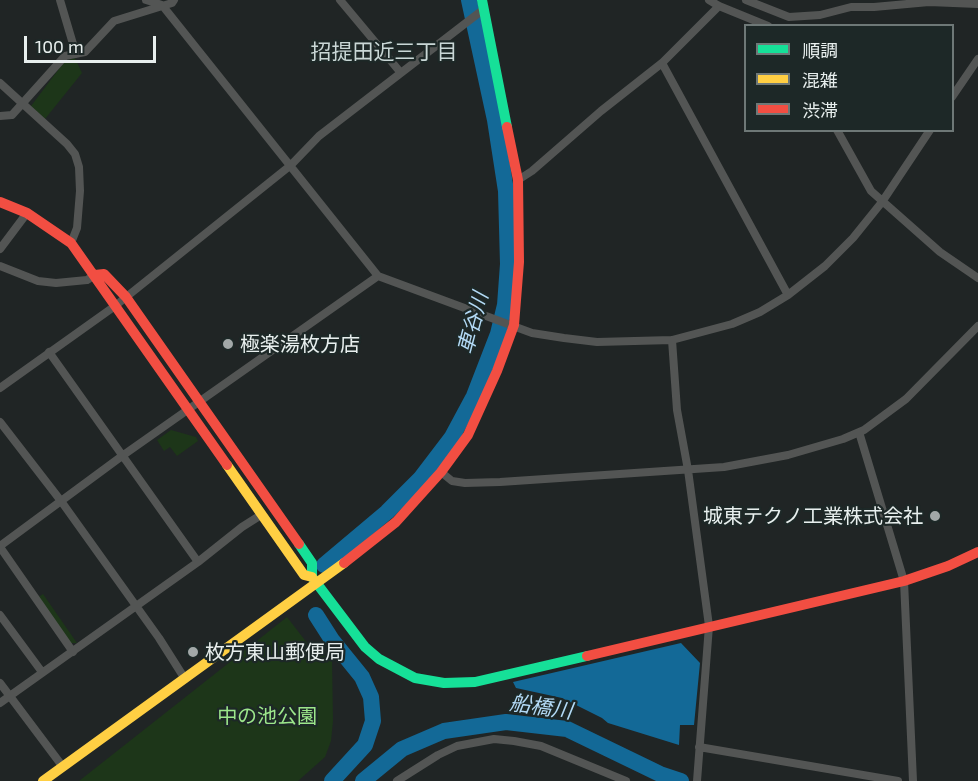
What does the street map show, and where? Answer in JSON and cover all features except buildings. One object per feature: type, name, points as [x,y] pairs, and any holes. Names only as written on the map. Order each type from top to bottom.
[{"type":"street","points":[[60,0],[76,54]]},
{"type":"street","points":[[146,0],[162,5],[378,276],[532,333],[597,342],[672,340],[732,324],[760,312],[788,295],[825,266],[853,238],[882,202],[929,132]]},
{"type":"street","points":[[0,116],[12,116],[65,56],[85,52],[114,21],[172,3],[174,0]]},
{"type":"street","points":[[340,0],[401,73]]},
{"type":"street","points":[[0,388],[115,306],[291,165],[319,136],[493,0]]},
{"type":"street","points":[[709,0],[763,24]]},
{"type":"street","points":[[747,0],[789,17],[820,15],[851,7],[928,2],[978,4]]},
{"type":"street","points":[[518,180],[532,171],[662,63],[719,6]]},
{"type":"street","points":[[43,781],[396,522],[441,472],[464,442],[479,414],[509,324],[519,262],[518,180],[481,8]]},
{"type":"street","points":[[954,94],[978,59]]},
{"type":"street","points":[[662,63],[788,295]]},
{"type":"street","points":[[0,83],[68,144],[75,154],[79,167],[80,191],[77,228],[71,243]]},
{"type":"street","points":[[838,132],[871,191],[940,252],[978,278]]},
{"type":"street","points":[[0,202],[27,213],[71,243],[96,275],[96,281],[304,575],[315,581],[365,647],[379,659],[415,678],[444,683],[475,682],[904,581],[948,566],[978,552]]},
{"type":"street","points":[[0,249],[27,213]]},
{"type":"street","points":[[0,266],[47,282],[87,280],[104,274],[126,297],[312,563],[315,581]]},
{"type":"street","points":[[73,652],[0,546],[122,456],[378,276]]},
{"type":"street","points":[[441,472],[452,481],[465,483],[724,467],[788,454],[843,439],[859,432],[906,399],[978,326]]},
{"type":"street","points":[[672,340],[676,410],[688,470],[709,626],[698,781]]},
{"type":"street","points":[[50,352],[198,562]]},
{"type":"street","points":[[0,422],[61,501],[185,679]]},
{"type":"street","points":[[859,432],[904,581],[913,781]]},
{"type":"street","points":[[0,703],[261,515]]},
{"type":"street","points":[[0,615],[42,672]]},
{"type":"street","points":[[0,683],[63,767]]},
{"type":"street","points":[[397,781],[457,746],[494,739],[541,746],[626,781]]},
{"type":"street","points":[[699,747],[898,781]]},
{"type":"green space","points":[[75,58],[82,73],[45,119],[31,106],[65,61]]},
{"type":"green space","points":[[171,430],[196,437],[198,441],[177,456],[170,447],[164,451],[157,440]]},
{"type":"green space","points":[[43,594],[77,643],[71,643],[65,638],[37,598]]},
{"type":"green space","name":"中の池公園","points":[[287,617],[311,648],[332,659],[331,741],[325,757],[298,781],[79,781]]},
{"type":"water","points":[[681,643],[700,663],[694,725],[680,725],[679,745],[608,723],[562,698],[516,688],[513,682]]},
{"type":"waterway","name":"車谷川","points":[[324,565],[387,512],[420,479],[452,437],[474,396],[498,334],[505,305],[508,264],[506,191],[495,120],[469,0]]},
{"type":"waterway","name":"車谷川","points":[[316,615],[332,640],[362,677],[371,697],[373,721],[365,745],[332,781]]},
{"type":"waterway","name":"船橋川","points":[[363,781],[402,749],[444,731],[506,722],[567,729],[660,774],[681,781]]},
{"type":"traffic: fast","points":[[482,0],[507,127]]},
{"type":"traffic: fast","points":[[299,544],[312,563],[312,577],[365,647],[379,659],[415,678],[444,683],[475,682],[587,656]]},
{"type":"traffic: slow","points":[[227,465],[304,575],[312,577]]},
{"type":"traffic: slow","points":[[43,781],[344,563]]},
{"type":"traffic: jam","points":[[344,563],[396,522],[441,472],[468,435],[497,371],[514,325],[519,262],[518,180],[507,127]]},
{"type":"traffic: jam","points":[[0,202],[27,213],[71,243],[227,465]]},
{"type":"traffic: jam","points":[[95,275],[104,274],[126,297],[299,544]]},
{"type":"traffic: jam","points":[[587,656],[904,581],[948,566],[978,552]]},
{"type":"place","name":"極楽湯枚方店","points":[[228,344]]},
{"type":"place","name":"城東テクノ工業株式会社","points":[[935,516]]},
{"type":"place","name":"枚方東山郵便局","points":[[193,652]]},
{"type":"district","name":"招提田近三丁目","points":[[384,52]]}]
